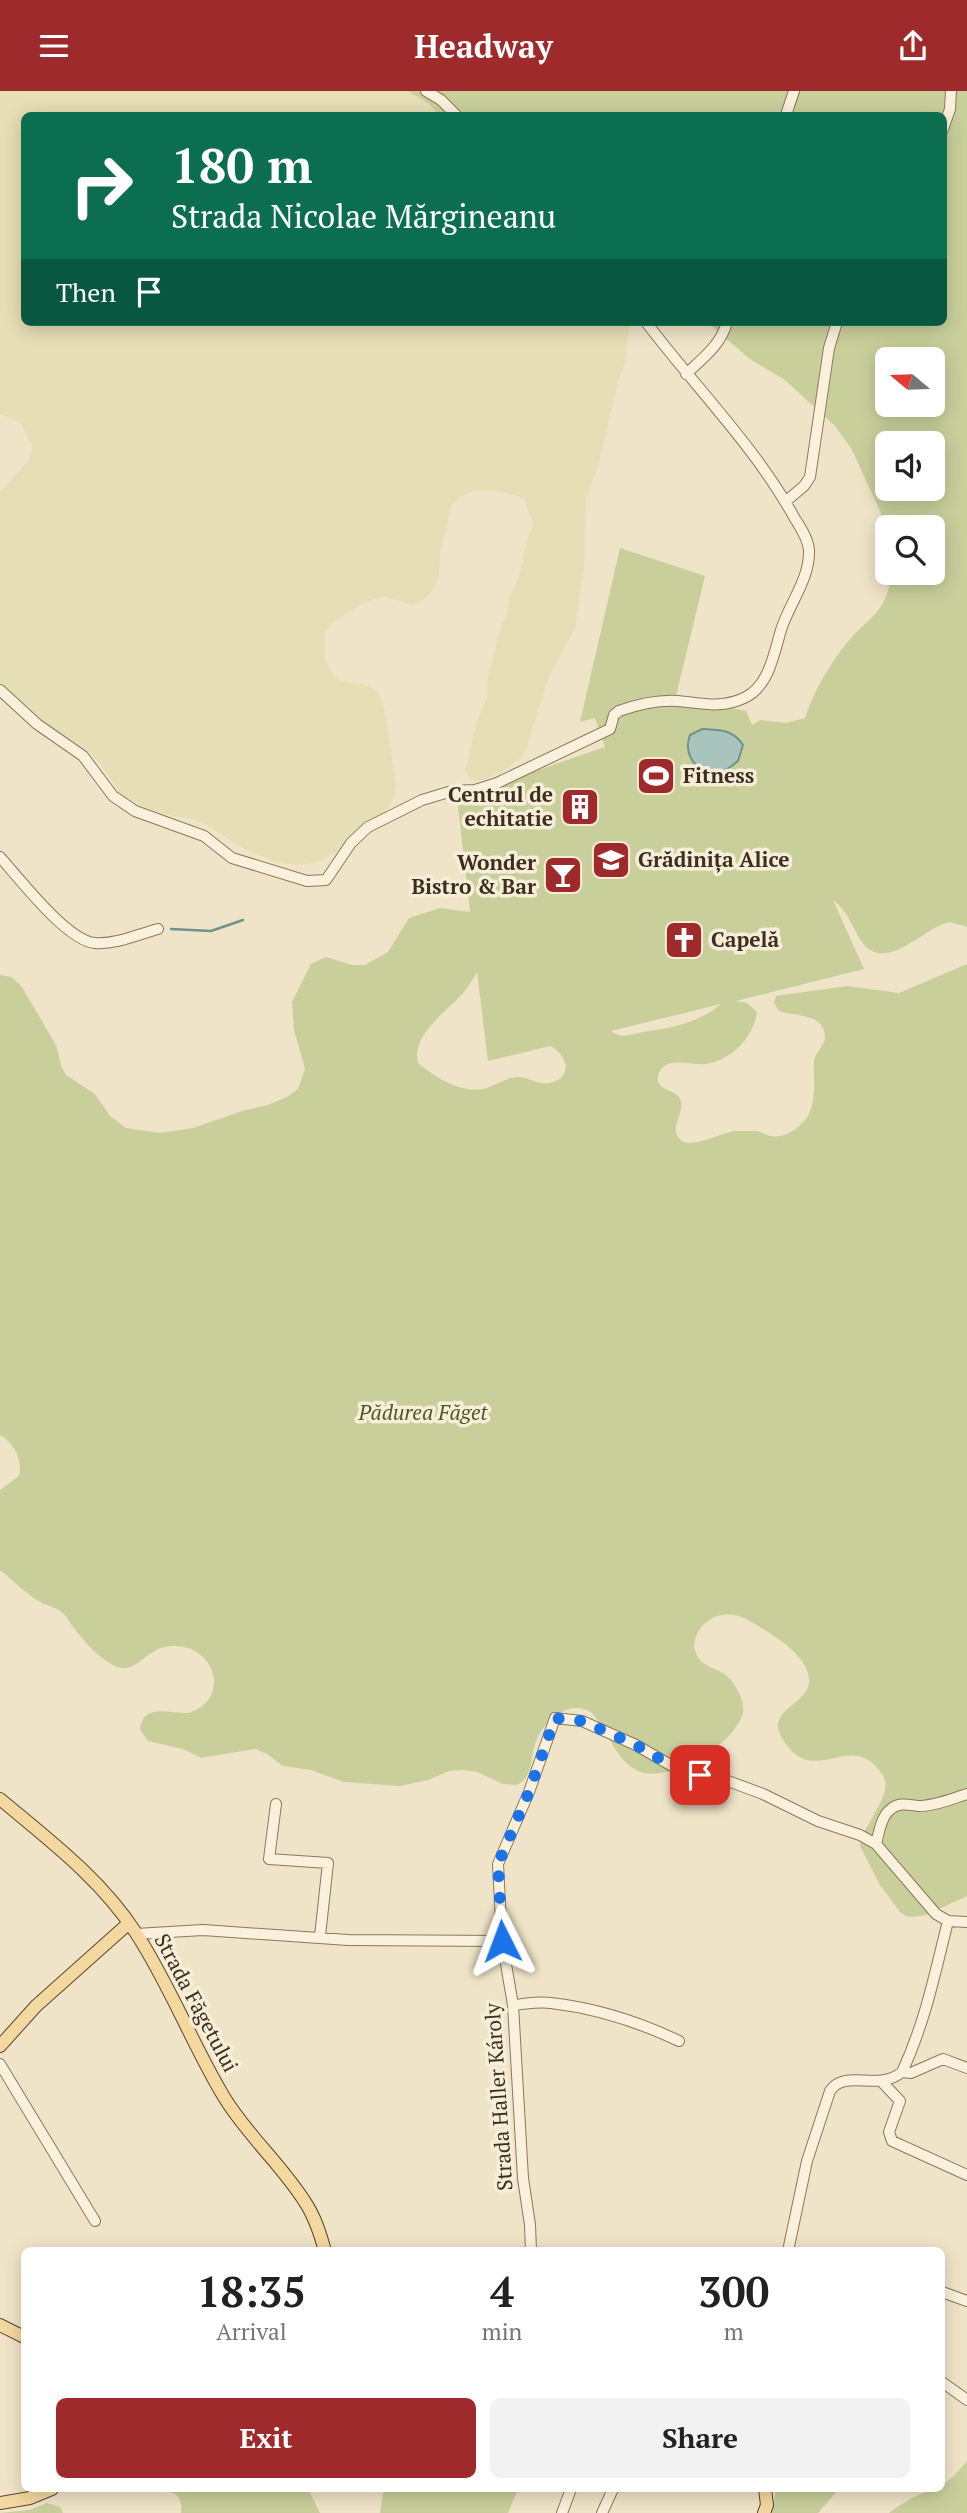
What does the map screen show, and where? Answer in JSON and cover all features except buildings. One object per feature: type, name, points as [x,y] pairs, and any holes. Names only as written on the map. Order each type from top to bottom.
[{"type":"main road","name":"Strada Făgetului","points":[[0,1800],[90,1877],[132,1928],[170,1993],[223,2096],[245,2129],[305,2201],[316,2222],[324,2247]]},
{"type":"main road","points":[[0,2046],[36,2006],[132,1928]]},
{"type":"main road","points":[[0,2325],[21,2336]]},
{"type":"main road","points":[[0,2503],[30,2498],[45,2492]]},
{"type":"main road","points":[[764,2513],[767,2505],[765,2492]]},
{"type":"street","points":[[426,91],[441,100],[453,112]]},
{"type":"street","points":[[787,112],[794,91]]},
{"type":"street","points":[[947,118],[951,91]]},
{"type":"street","points":[[0,690],[37,724],[83,756],[113,796],[135,811],[204,836],[232,858],[307,881],[326,880],[351,843],[368,827],[422,800],[452,791],[475,790],[497,783],[611,729],[614,715],[619,711],[671,701],[723,705],[751,694],[766,675],[785,617],[802,585],[807,568],[807,540],[759,461],[649,326]]},
{"type":"street","points":[[686,374],[709,353],[724,335],[726,326]]},
{"type":"street","points":[[785,502],[804,487],[810,477],[829,348],[836,326]]},
{"type":"street","points":[[0,857],[51,914],[85,941],[97,944],[158,929]]},
{"type":"street","name":"Strada Haller Károly","points":[[531,2247],[523,2178],[513,2005],[502,1941],[498,1864],[529,1792],[555,1718],[582,1721],[636,1745],[679,1770],[728,1781],[763,1794],[818,1821],[860,1835],[876,1844]]},
{"type":"street","points":[[967,1794],[935,1804],[902,1804],[891,1809],[884,1819],[876,1844],[936,1913],[948,1921],[967,1921]]},
{"type":"street","points":[[276,1804],[269,1859],[328,1863],[320,1936]]},
{"type":"street","points":[[789,2247],[807,2161],[830,2091],[834,2085],[844,2080],[882,2082],[895,2078],[902,2072],[932,1993],[948,1921]]},
{"type":"street","points":[[132,1928],[320,1936],[348,1940],[502,1941]]},
{"type":"street","points":[[513,2005],[550,2003],[573,2007],[649,2027],[679,2041]]},
{"type":"street","points":[[902,2072],[911,2073],[943,2059],[967,2068]]},
{"type":"street","points":[[0,2064],[95,2221]]},
{"type":"street","points":[[882,2082],[900,2101],[890,2132],[892,2141],[967,2175]]},
{"type":"street","points":[[945,2293],[967,2301]]},
{"type":"street","points":[[945,2384],[967,2400]]},
{"type":"street","points":[[562,2513],[571,2492]]},
{"type":"street","points":[[602,2513],[611,2492]]},
{"type":"shaded area","points":[[0,91],[408,91],[436,112],[21,112],[21,326],[630,326],[625,362],[600,459],[586,499],[584,567],[575,629],[548,678],[525,753],[500,773],[481,781],[475,781],[465,773],[476,724],[487,698],[488,678],[502,623],[521,571],[533,525],[524,499],[519,496],[498,491],[472,491],[460,497],[451,507],[440,554],[439,574],[434,588],[425,599],[413,605],[387,597],[374,599],[333,622],[325,632],[324,658],[333,675],[339,680],[366,685],[378,692],[385,712],[396,785],[394,798],[383,814],[342,849],[318,862],[297,865],[278,862],[246,850],[202,822],[156,812],[130,801],[120,793],[87,750],[46,725],[0,686],[0,492],[30,459],[32,445],[20,422],[0,414]]},
{"type":"green space","name":"Pădurea Făget","points":[[408,91],[967,91],[967,927],[950,922],[943,924],[910,944],[887,953],[877,953],[867,947],[845,912],[833,900],[864,969],[736,1001],[747,1003],[757,1012],[751,1030],[740,1046],[715,1062],[666,1065],[661,1069],[658,1081],[681,1101],[676,1133],[683,1141],[697,1142],[734,1131],[757,1131],[774,1136],[786,1134],[799,1126],[810,1112],[814,1096],[814,1061],[825,1038],[824,1030],[815,1020],[779,1011],[774,1003],[776,996],[847,986],[899,993],[967,964],[967,1896],[926,1915],[913,1917],[900,1912],[880,1885],[860,1846],[885,1791],[882,1774],[870,1761],[858,1756],[809,1760],[797,1755],[785,1743],[778,1723],[787,1709],[806,1690],[808,1672],[796,1653],[786,1645],[766,1631],[733,1615],[712,1618],[698,1631],[694,1644],[702,1662],[725,1674],[732,1682],[740,1696],[742,1716],[730,1734],[713,1750],[692,1763],[658,1773],[645,1773],[629,1765],[622,1759],[591,1712],[574,1708],[558,1714],[545,1726],[536,1742],[527,1777],[517,1785],[503,1784],[477,1772],[463,1770],[449,1771],[428,1780],[400,1786],[344,1782],[311,1770],[283,1766],[255,1749],[201,1758],[183,1749],[148,1741],[140,1730],[146,1716],[158,1711],[189,1713],[203,1705],[211,1695],[214,1683],[212,1671],[205,1660],[195,1651],[181,1647],[165,1647],[128,1668],[113,1665],[90,1647],[63,1613],[36,1600],[0,1570],[0,1490],[19,1476],[20,1464],[16,1453],[0,1435],[0,975],[12,977],[22,987],[56,1045],[66,1075],[95,1094],[110,1116],[126,1128],[160,1133],[193,1128],[287,1097],[298,1089],[305,1069],[294,1030],[292,1002],[311,964],[326,957],[352,965],[365,965],[388,952],[409,918],[440,908],[470,912],[457,798],[605,747],[595,718],[580,722],[620,548],[705,576],[676,696],[746,711],[752,725],[760,720],[786,723],[805,718],[817,689],[833,662],[881,605],[889,585],[945,585],[945,515],[881,515],[875,501],[945,501],[945,431],[875,431],[875,500],[851,448],[835,426],[785,380],[750,359],[712,326],[947,326],[947,112],[436,112]],"holes":[[[477,972],[488,1061],[550,1046],[561,1055],[566,1066],[565,1072],[557,1081],[545,1083],[513,1077],[478,1090],[450,1084],[418,1063],[417,1052],[426,1031],[468,987]],[[721,1004],[697,1019],[668,1028],[625,1036],[611,1031]]]},
{"type":"green space","points":[[967,2461],[967,2513],[889,2513],[921,2494],[945,2492],[945,2483]]},
{"type":"green space","points":[[171,2492],[310,2492],[320,2513],[181,2513],[180,2499]]},
{"type":"green space","points":[[384,2492],[517,2492],[508,2513],[380,2513]]},
{"type":"green space","points":[[776,2492],[836,2492],[818,2513],[772,2513]]},
{"type":"green space","points":[[47,2503],[60,2507],[63,2513],[0,2513],[29,2510]]},
{"type":"water","points":[[702,729],[730,733],[743,745],[738,761],[712,781],[693,761],[688,749],[690,735]]},
{"type":"waterway","points":[[171,929],[211,931],[243,920]]},
{"type":"place","name":"Fitness","points":[[656,776]]},
{"type":"place","name":"Centrul de echitatie","points":[[580,807]]},
{"type":"place","name":"Grădinița Alice","points":[[611,860]]},
{"type":"place","name":"Wonder Bistro & Bar","points":[[563,875]]},
{"type":"place","name":"Capelă","points":[[684,940]]},
{"type":"route","points":[[502,1941],[498,1864],[529,1792],[555,1718],[582,1721],[636,1745],[679,1770],[700,1775]]}]
